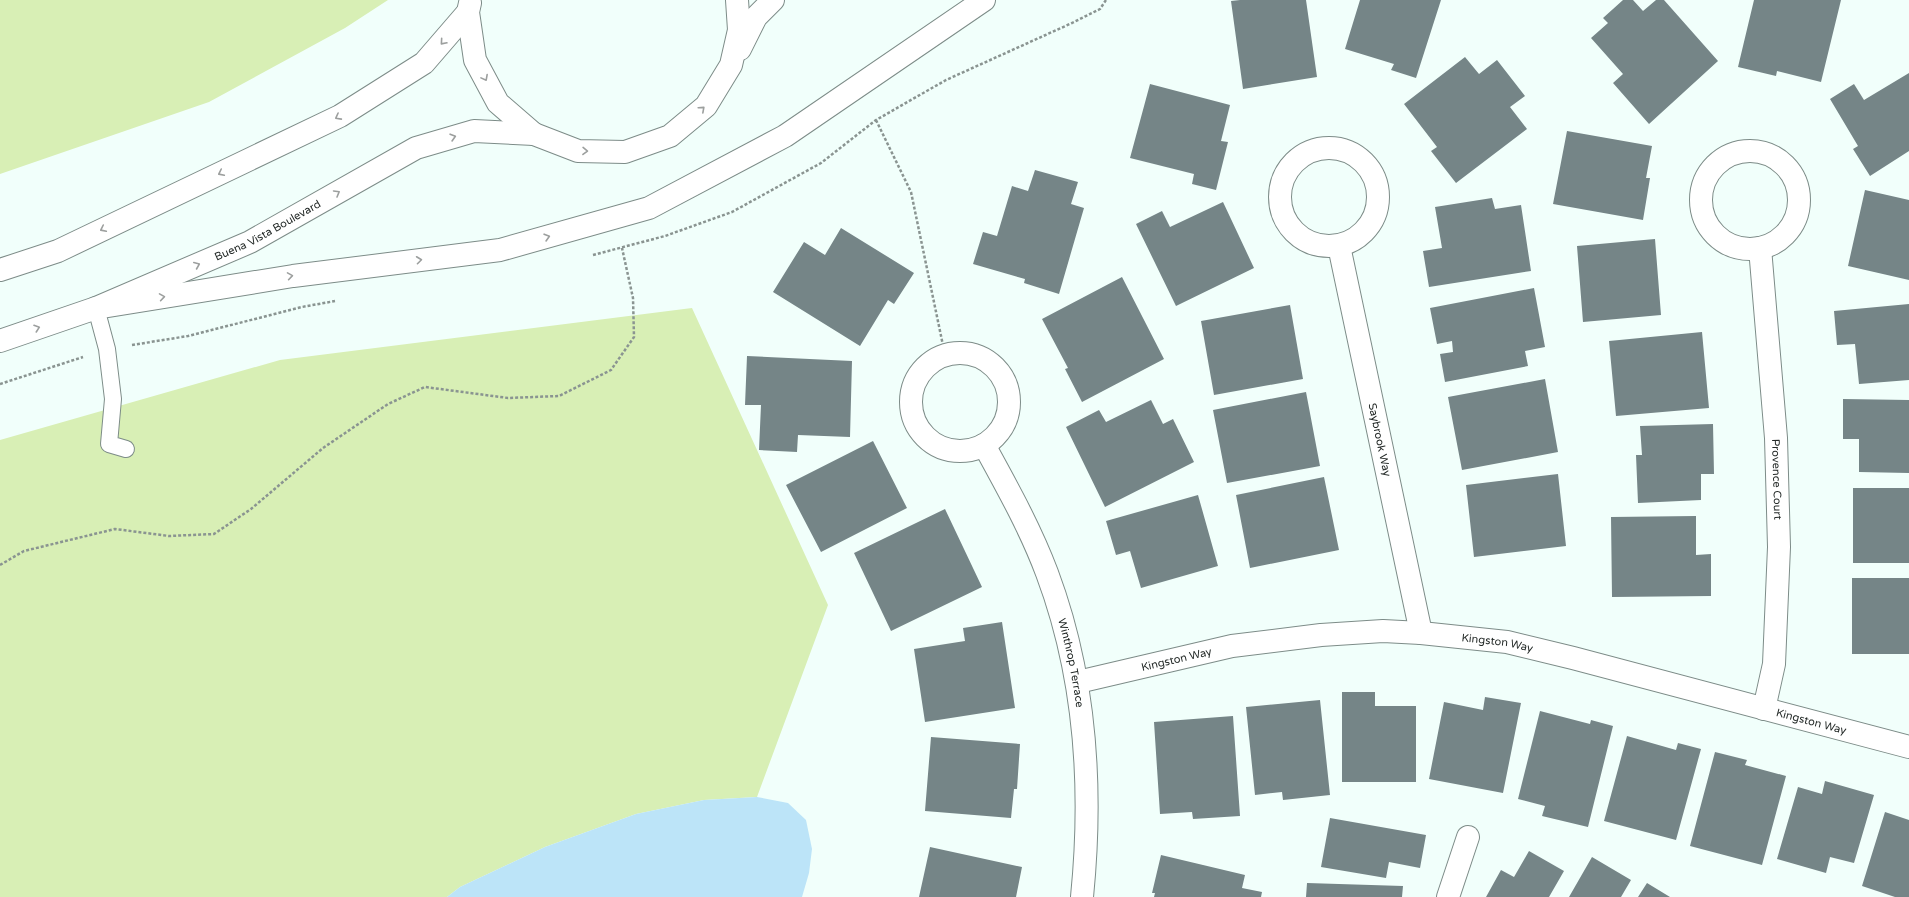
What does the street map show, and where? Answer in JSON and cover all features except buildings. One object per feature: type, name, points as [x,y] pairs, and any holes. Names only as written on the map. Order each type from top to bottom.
[{"type":"street","points":[[731,66],[739,30],[737,0]]},
{"type":"street","points":[[469,6],[475,60],[498,103],[534,134],[578,151],[625,152],[670,136],[706,106],[731,66],[756,17],[773,0]]},
{"type":"street","points":[[96,308],[293,276],[500,250],[649,208],[785,136],[984,0]]},
{"type":"street","points":[[0,270],[58,251],[340,116],[424,63],[469,6]]},
{"type":"street","name":"Buena Vista Boulevard","points":[[0,341],[96,308],[250,242],[416,148],[474,131],[534,134]]},
{"type":"street","points":[[1335,148],[1350,152],[1362,161],[1372,173],[1378,188],[1378,203],[1374,218],[1365,231],[1353,241],[1339,246],[1322,247],[1305,241],[1292,230],[1283,216],[1279,199],[1282,182],[1290,166],[1304,155],[1320,149],[1335,148]]},
{"type":"street","points":[[1757,150],[1773,156],[1787,166],[1796,181],[1799,198],[1797,215],[1789,230],[1776,242],[1760,248],[1744,249],[1730,245],[1723,241],[1707,224],[1702,210],[1701,194],[1705,179],[1713,166],[1726,157],[1740,151],[1757,150]]},
{"type":"street","name":"Saybrook Way","points":[[1339,246],[1421,633]]},
{"type":"street","name":"Provence Court","points":[[1760,248],[1776,438],[1779,547],[1774,664],[1764,709]]},
{"type":"street","points":[[961,352],[977,355],[990,363],[1001,375],[1007,390],[1009,406],[1005,422],[997,435],[984,445],[968,451],[952,451],[936,446],[923,436],[914,422],[910,406],[914,384],[919,374],[930,362],[945,355],[961,352]]},
{"type":"street","name":"Winthrop Terrace","points":[[984,445],[1020,511],[1047,572],[1066,633],[1078,682],[1086,772],[1087,844],[1082,897]]},
{"type":"street","name":"Kingston Way","points":[[1078,682],[1232,646],[1321,635],[1360,632],[1384,631],[1421,633],[1507,642],[1909,747]]},
{"type":"street","points":[[1448,897],[1468,838]]},
{"type":"lane","points":[[96,308],[107,349],[113,399],[109,444],[126,449]]},
{"type":"path","points":[[876,120],[911,192],[945,355]]},
{"type":"path","points":[[0,565],[24,551],[115,528],[169,536],[214,534],[251,509],[323,448],[388,404],[424,387],[508,398],[559,396],[611,370],[634,337],[633,298],[622,248]]},
{"type":"green space","points":[[0,0],[388,0],[345,28],[209,102],[0,174]]},
{"type":"green space","points":[[692,308],[828,605],[757,797],[704,800],[636,814],[545,847],[460,887],[447,897],[0,897],[0,440],[280,360]]},
{"type":"water","points":[[757,797],[788,803],[806,820],[812,849],[809,873],[802,897],[447,897],[460,887],[545,847],[636,814],[704,800]]}]
